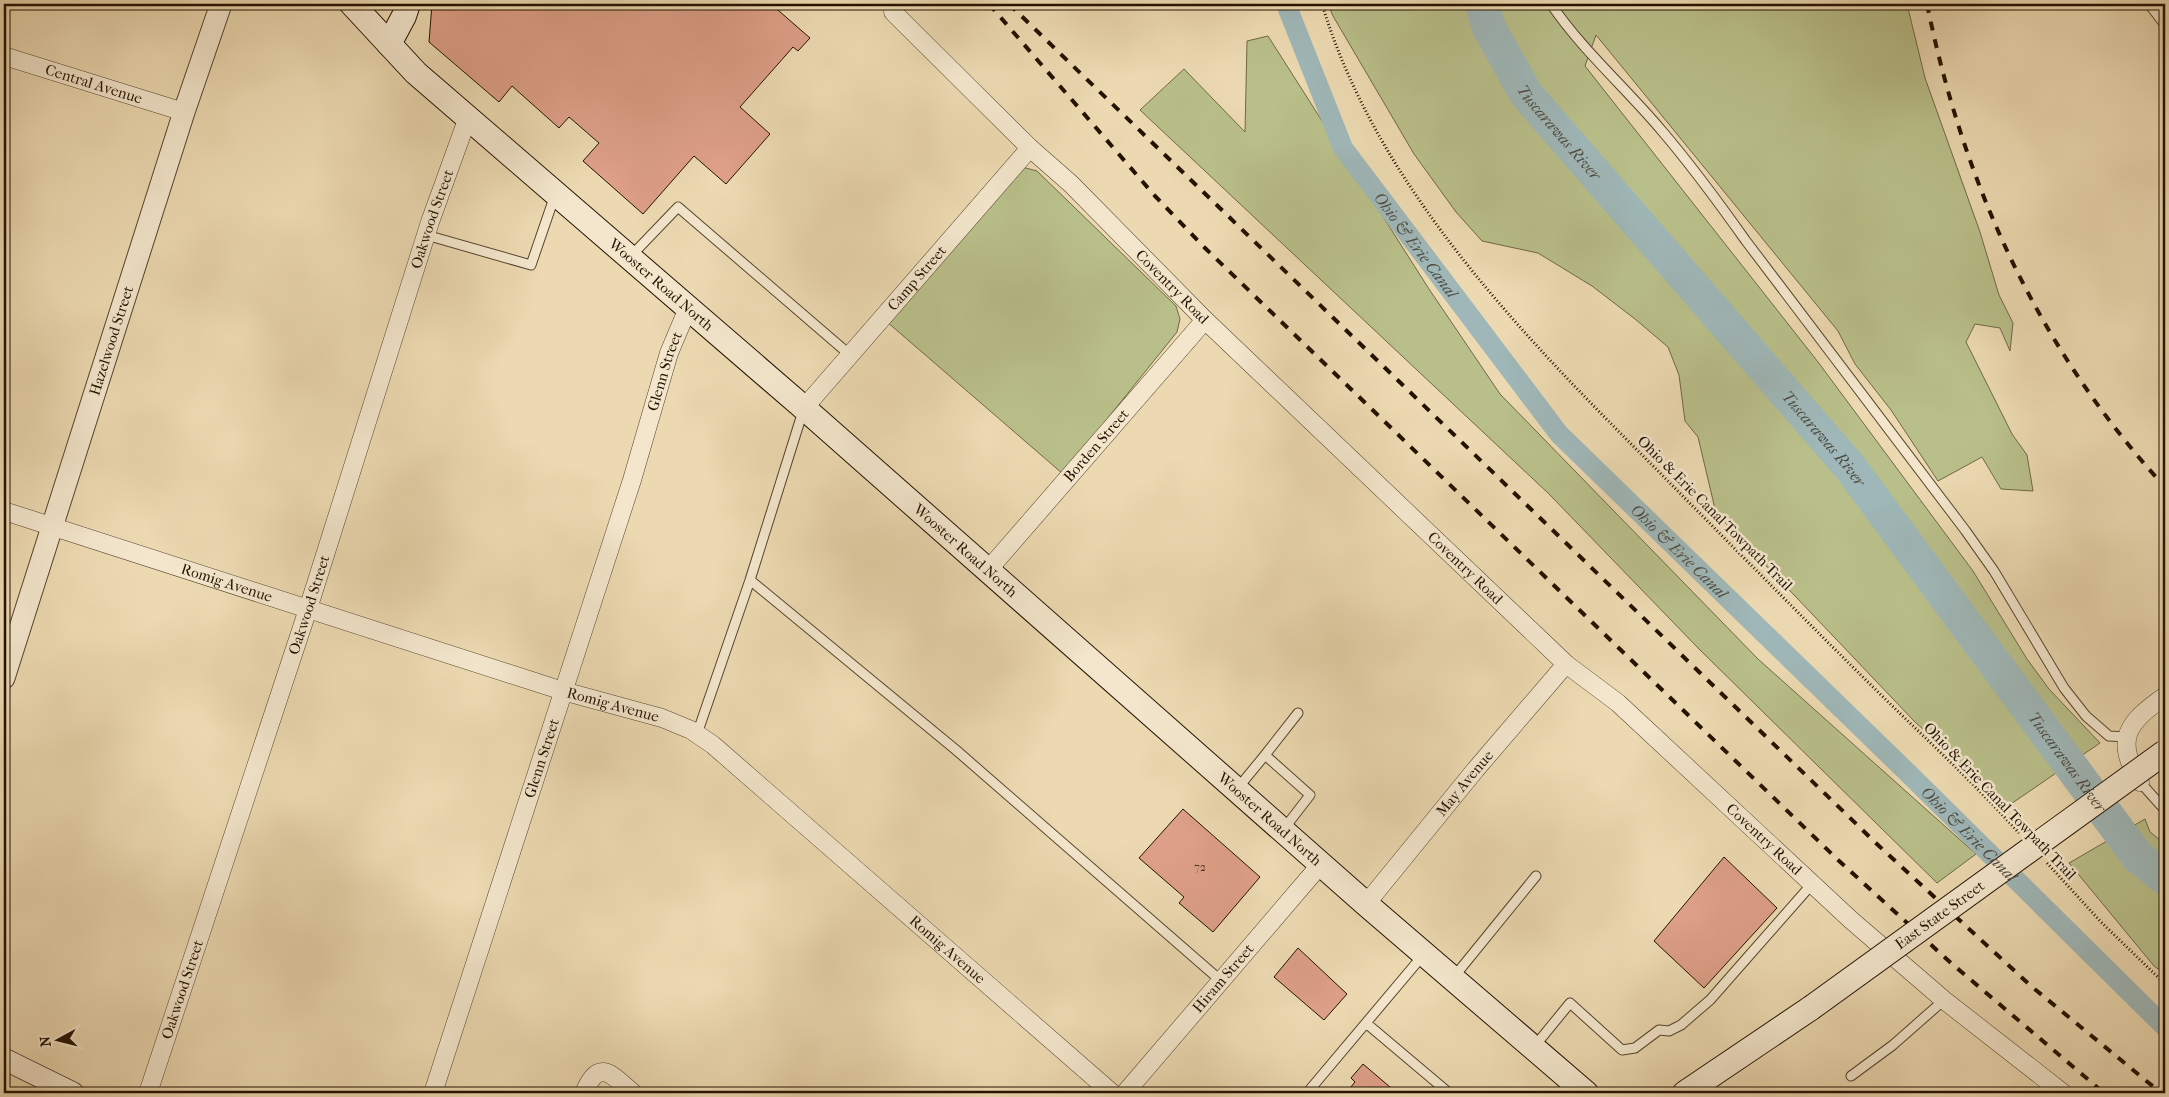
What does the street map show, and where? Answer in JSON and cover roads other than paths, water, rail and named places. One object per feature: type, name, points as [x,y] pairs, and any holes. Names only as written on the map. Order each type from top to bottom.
[{"type":"main road","name":"Wooster Road North","points":[[352,4],[416,73],[804,408],[1366,904],[1586,1093]]},
{"type":"main road","points":[[389,44],[404,16],[408,4]]},
{"type":"main road","name":"East State Street","points":[[1685,1093],[1811,1008],[2165,752]]},
{"type":"street","name":"Hazelwood Street","points":[[4,678],[184,112],[221,4]]},
{"type":"street","name":"Coventry Road","points":[[893,12],[1030,148],[1071,184],[1205,320],[1566,664],[1618,703],[1812,884],[1944,1000],[2063,1093]]},
{"type":"street","name":"Central Avenue","points":[[4,56],[184,112]]},
{"type":"street","name":"Oakwood Street","points":[[148,1093],[308,609],[426,235],[468,117]]},
{"type":"street","name":"Camp Street","points":[[804,408],[1030,148]]},
{"type":"street","name":"Glenn Street","points":[[433,1093],[632,480],[669,353],[688,308]]},
{"type":"street","name":"Borden Street","points":[[988,570],[1205,320]]},
{"type":"street","name":"Romig Avenue","points":[[4,511],[563,691],[662,718],[697,734],[713,745],[1112,1093]]},
{"type":"street","name":"May Avenue","points":[[1366,904],[1476,769],[1566,664]]},
{"type":"street","points":[[2140,782],[2129,764],[2125,746],[2128,730],[2150,707],[2165,696]]},
{"type":"street","name":"Hiram Street","points":[[1126,1093],[1220,980],[1321,864]]},
{"type":"street","points":[[4,1059],[74,1093]]},
{"type":"street","points":[[584,1093],[591,1076],[597,1072],[603,1072],[633,1093]]},
{"type":"lane","points":[[1551,4],[1607,71],[1662,130],[1713,193],[1746,241],[1965,530],[1999,579],[2064,688],[2086,716],[2109,736],[2127,737]]},
{"type":"lane","points":[[2150,4],[2165,25]]},
{"type":"lane","points":[[426,235],[531,264],[556,193]]},
{"type":"lane","points":[[630,258],[678,208],[850,355]]},
{"type":"lane","points":[[697,734],[750,580],[804,408]]},
{"type":"lane","points":[[750,580],[956,750],[1220,980]]},
{"type":"lane","points":[[1236,790],[1298,713]]},
{"type":"lane","points":[[1265,754],[1310,795],[1283,831]]},
{"type":"lane","points":[[2140,782],[2165,810]]},
{"type":"lane","points":[[1453,979],[1536,876]]},
{"type":"lane","points":[[1533,1048],[1570,1003],[1622,1050],[1635,1048],[1659,1030],[1669,1031],[1681,1025],[1710,1000],[1812,884]]},
{"type":"lane","points":[[1307,1093],[1424,954]]},
{"type":"lane","points":[[1851,1076],[1893,1045],[1944,1000]]},
{"type":"lane","points":[[1366,1023],[1449,1093]]},
{"type":"waterway","name":"Ohio & Erie Canal","points":[[1286,4],[1343,148],[1559,434],[1912,777],[2165,1027]]},
{"type":"waterway","name":"Tuscarawas River","points":[[1482,4],[1488,26],[1526,94],[1849,466],[2138,857],[2165,878]]},
{"type":"railway","points":[[989,4],[1155,196],[1205,248],[1837,859],[1951,963],[2104,1093]]},
{"type":"railway","points":[[1009,4],[1879,846],[2031,986],[2161,1093]]},
{"type":"railway","points":[[1927,4],[1943,71],[1962,137],[1985,201],[2013,262],[2044,322],[2080,379],[2120,434],[2165,487]]}]
